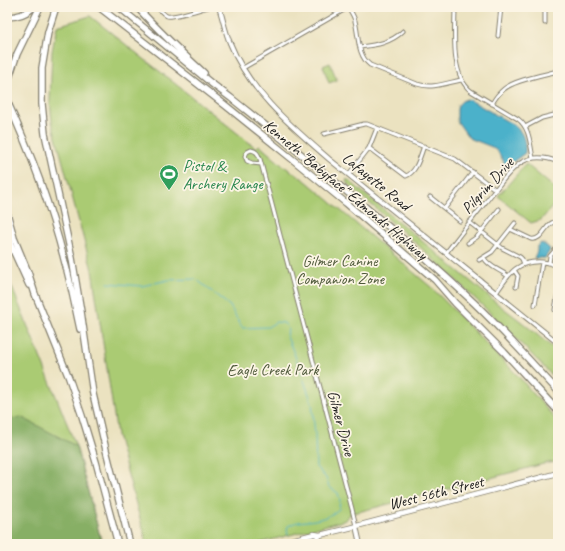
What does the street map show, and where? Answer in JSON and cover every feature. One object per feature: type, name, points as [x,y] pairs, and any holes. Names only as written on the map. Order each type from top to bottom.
[{"type":"highway","points":[[7,17],[22,15],[34,7]]},
{"type":"highway","points":[[7,84],[22,42],[40,7]]},
{"type":"highway","points":[[56,7],[48,32],[42,68],[42,116],[47,146],[62,207],[72,258],[93,394],[130,544]]},
{"type":"highway","name":"Kenneth \"Babyface\" Edmonds Highway","points":[[99,7],[225,105],[346,203],[435,280],[558,411]]},
{"type":"highway","name":"Kenneth \"Babyface\" Edmonds Highway","points":[[119,7],[211,83],[353,196],[419,253],[470,300],[523,353],[558,391]]},
{"type":"highway","points":[[137,7],[157,29],[231,98]]},
{"type":"highway","points":[[7,101],[36,171],[62,248],[90,374]]},
{"type":"highway","points":[[7,213],[14,238],[69,378],[82,416],[118,544]]},
{"type":"highway","points":[[7,237],[29,285],[35,294]]},
{"type":"main road","name":"Lafayette Road","points":[[219,7],[230,42],[243,68],[267,100],[302,134],[349,174],[558,343]]},
{"type":"main road","name":"West 56th Street","points":[[301,544],[316,540],[320,536],[356,526],[558,473]]},
{"type":"main road","points":[[356,526],[360,544]]},
{"type":"main road","name":"West 56th Street","points":[[276,544],[314,534],[320,536]]},
{"type":"street","points":[[157,7],[164,14],[169,16],[175,16],[208,7]]},
{"type":"street","points":[[243,68],[349,7],[355,20],[363,58],[370,65],[420,85],[438,86],[461,80]]},
{"type":"street","points":[[455,7],[454,51],[461,80],[468,88],[520,121],[528,134],[533,158]]},
{"type":"street","points":[[498,36],[501,7]]},
{"type":"street","points":[[545,7],[545,23]]},
{"type":"street","points":[[360,47],[387,42],[403,31]]},
{"type":"street","points":[[492,104],[502,90],[512,84],[558,71]]},
{"type":"street","points":[[525,127],[542,118],[558,114]]},
{"type":"street","points":[[324,134],[367,124],[455,159],[496,190]]},
{"type":"street","points":[[349,174],[369,148],[377,128]]},
{"type":"street","points":[[369,148],[406,176],[409,175],[417,165],[424,146]]},
{"type":"street","name":"Gilmer Drive","points":[[261,164],[248,161],[245,156],[247,152],[251,150],[254,151],[260,159],[356,526]]},
{"type":"street","name":"Pilgrim Drive","points":[[446,253],[469,222],[511,171],[517,166],[533,158],[548,158],[558,162]]},
{"type":"street","points":[[445,208],[473,172]]},
{"type":"street","points":[[430,197],[460,221]]},
{"type":"street","points":[[468,243],[477,237],[499,210]]},
{"type":"street","points":[[469,222],[497,245],[520,257],[524,264]]},
{"type":"street","points":[[510,229],[534,239],[539,237],[550,223],[558,222]]},
{"type":"street","points":[[479,260],[490,254],[515,223]]},
{"type":"street","points":[[549,263],[550,256],[558,246]]},
{"type":"street","points":[[484,258],[490,266],[508,276]]},
{"type":"street","points":[[535,305],[542,262]]},
{"type":"street","points":[[496,293],[508,276],[524,264],[542,262],[558,266]]},
{"type":"street","points":[[514,270],[518,276],[516,287]]},
{"type":"street","points":[[555,310],[558,292]]},
{"type":"green space","name":"Eagle Creek Park","points":[[90,16],[256,148],[259,145],[282,165],[306,181],[432,288],[519,377],[558,422],[558,462],[547,463],[350,514],[346,520],[256,544],[147,544],[117,435],[92,270],[52,122],[50,101],[52,51],[57,26]]},
{"type":"green space","points":[[330,63],[337,80],[329,83],[323,66]]},
{"type":"green space","points":[[526,164],[558,191],[558,200],[541,220],[531,223],[498,196]]},
{"type":"green space","points":[[347,179],[558,352],[558,382],[455,279],[353,189],[346,182]]},
{"type":"green space","points":[[7,275],[76,446],[102,544],[7,544]]},
{"type":"green space","points":[[21,417],[76,446],[102,544],[7,544],[7,420]]},
{"type":"water","points":[[467,99],[512,124],[523,136],[525,153],[510,164],[503,173],[501,171],[504,166],[504,162],[498,152],[492,147],[469,138],[457,121],[458,105]]},
{"type":"water","points":[[541,243],[550,249],[549,252],[545,258],[534,258],[537,251],[537,246]]},
{"type":"waterway","points":[[108,283],[142,286],[168,280],[196,279],[230,306],[242,328],[268,327],[276,322],[284,323],[288,328],[287,337],[312,403],[316,467],[326,478],[329,487],[338,493],[340,500],[339,509],[336,512],[320,519],[297,522],[290,525],[288,526],[287,530],[288,534]]},
{"type":"place","name":"Pistol & Archery Range","points":[[169,191]]},
{"type":"park label","name":"Gilmer Canine Companion Zone","points":[[340,269]]}]
